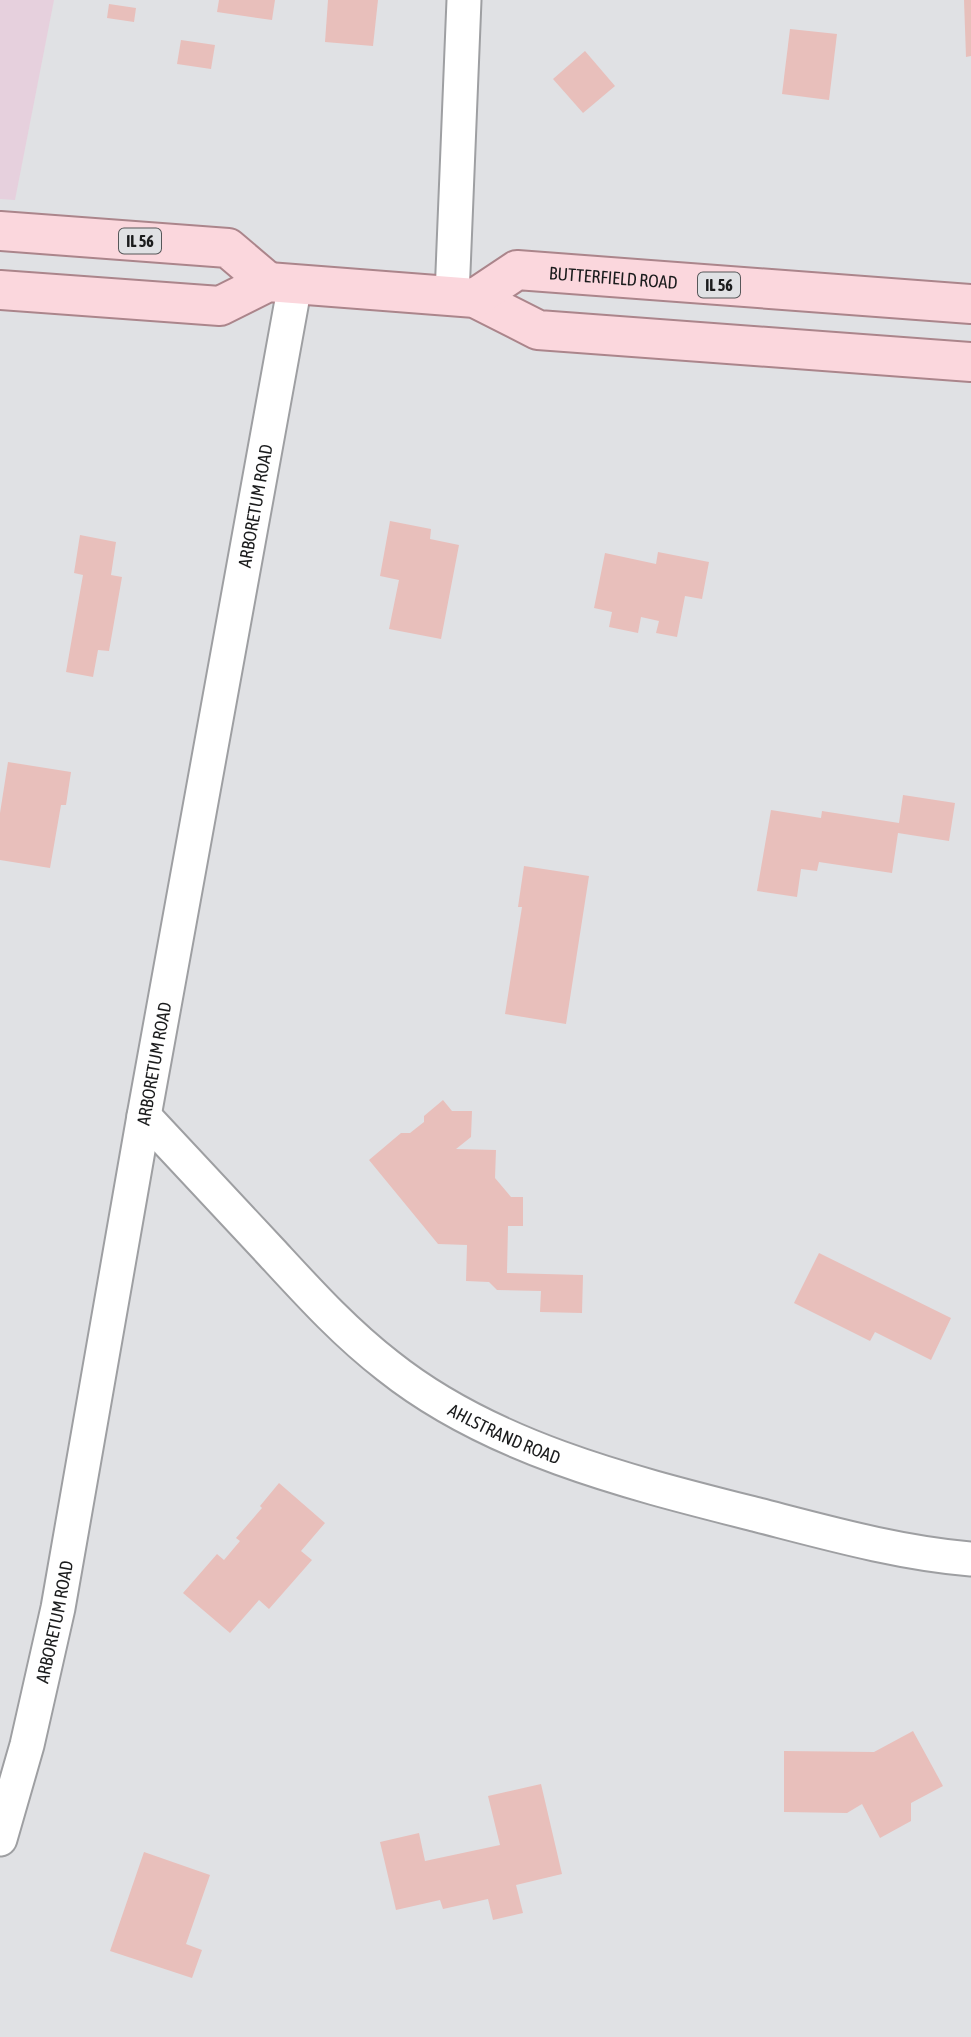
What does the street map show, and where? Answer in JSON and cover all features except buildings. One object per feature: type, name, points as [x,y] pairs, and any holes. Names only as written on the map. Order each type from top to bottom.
[{"type":"main road","name":"IL 56","points":[[0,231],[228,248],[282,283]]},
{"type":"main road","name":"BUTTERFIELD ROAD","points":[[463,297],[517,270],[971,304]]},
{"type":"main road","points":[[0,290],[220,306],[282,283],[463,297],[538,330],[971,362]]},
{"type":"street","points":[[463,297],[464,0]]},
{"type":"street","name":"ARBORETUM ROAD","points":[[0,1839],[27,1745],[58,1608],[144,1116],[282,283]]},
{"type":"street","name":"AHLSTRAND ROAD","points":[[144,1116],[335,1321],[389,1367],[436,1399],[480,1423],[528,1445],[651,1488],[830,1534],[971,1559]]},
{"type":"shaded area","points":[[0,0],[54,0],[15,200],[0,199]]}]
